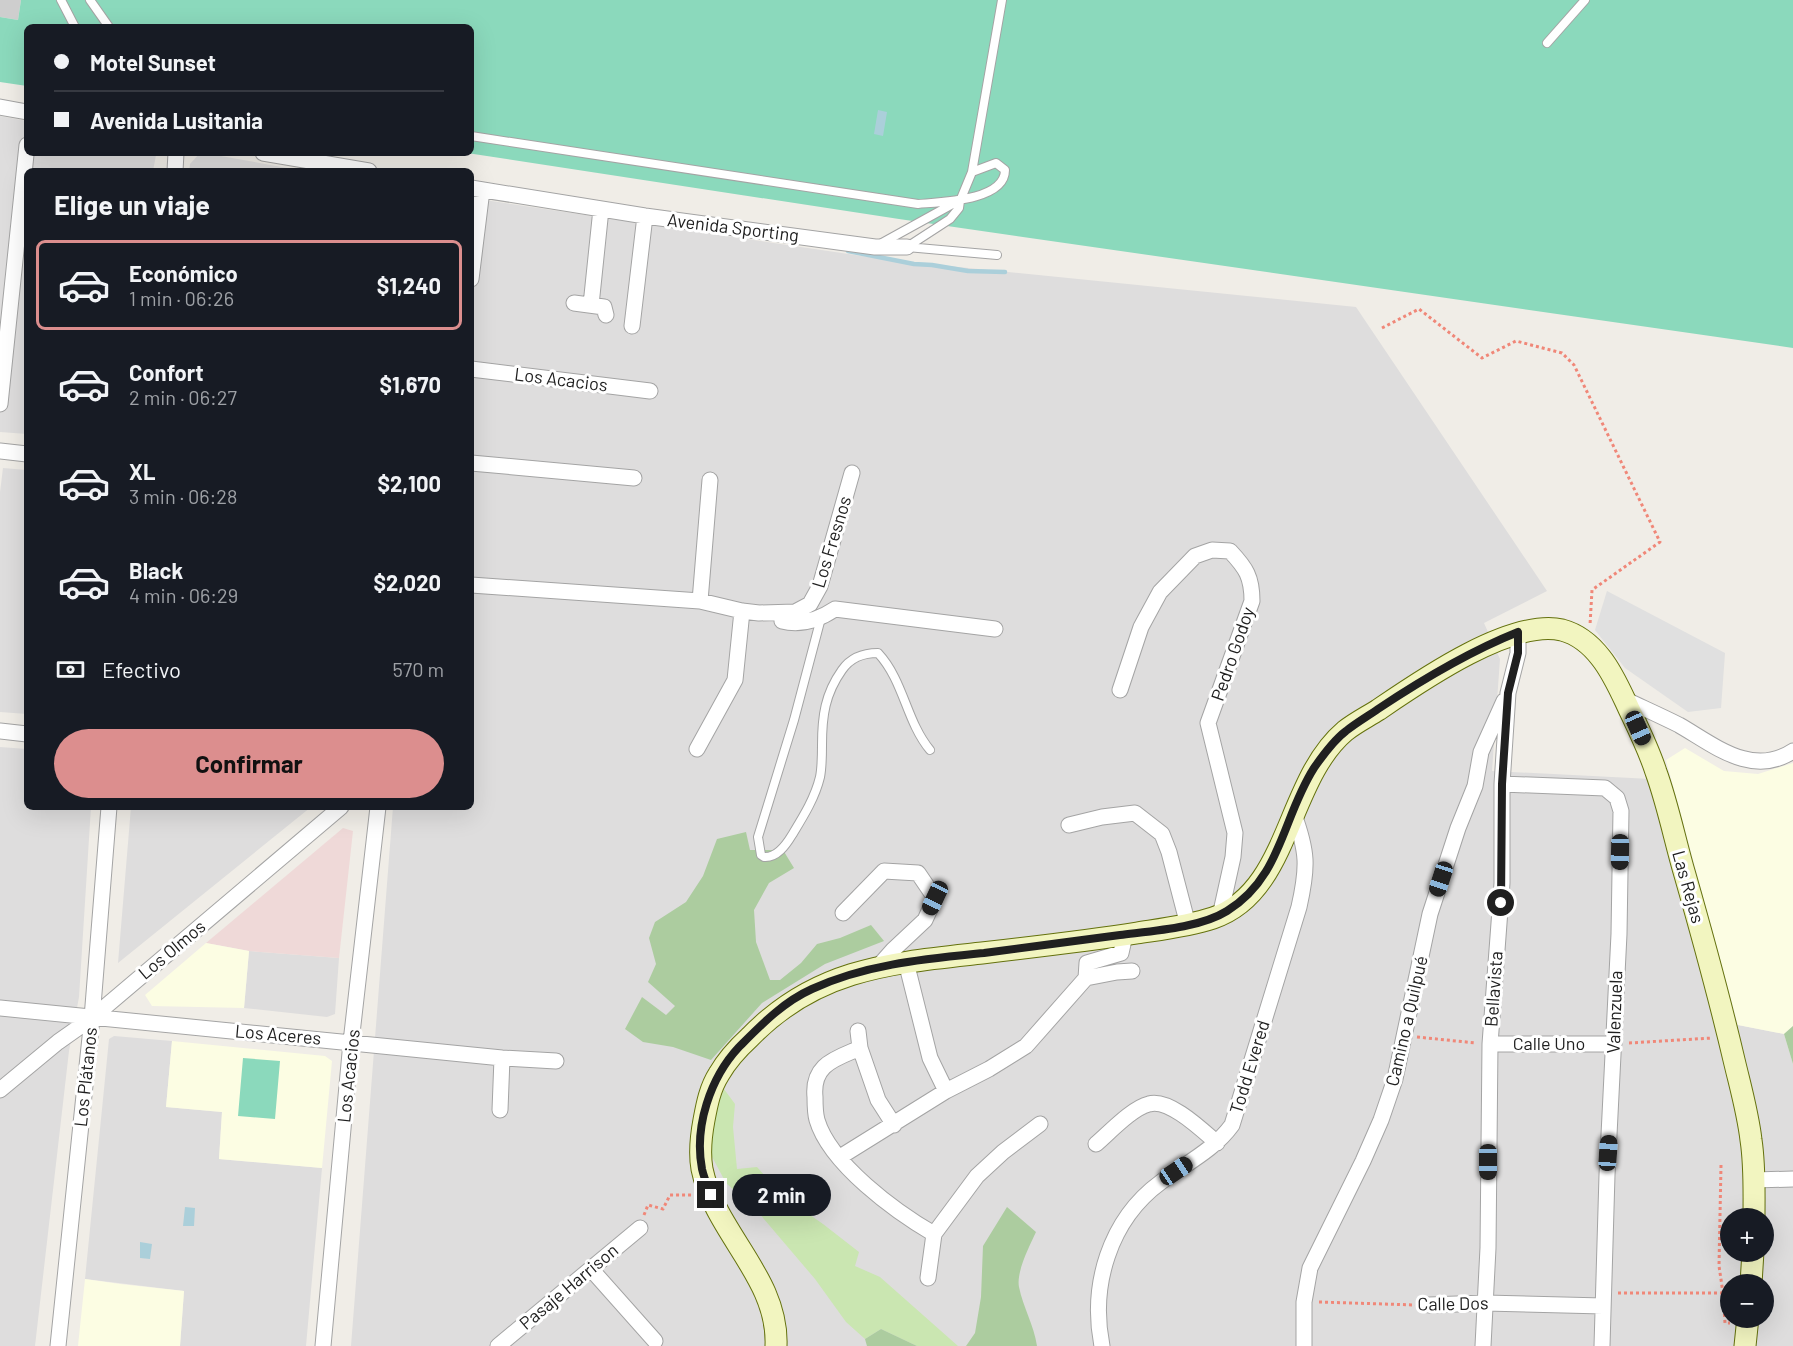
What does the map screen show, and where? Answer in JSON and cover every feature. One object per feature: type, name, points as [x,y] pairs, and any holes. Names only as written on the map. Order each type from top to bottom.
[{"type":"street","points":[[0,107],[24,111]]},
{"type":"street","points":[[275,156],[319,167]]},
{"type":"street","points":[[0,404],[24,174]]},
{"type":"street","points":[[474,225],[476,189]]},
{"type":"street","name":"Avenida Sporting","points":[[476,189],[645,216],[876,247],[907,246]]},
{"type":"street","points":[[591,305],[601,209]]},
{"type":"street","points":[[632,326],[645,216]]},
{"type":"street","points":[[574,303],[604,307],[606,315]]},
{"type":"street","name":"Los Acacios","points":[[474,369],[650,391]]},
{"type":"street","points":[[0,451],[24,454]]},
{"type":"street","points":[[474,463],[634,478]]},
{"type":"street","name":"Los Fresnos","points":[[474,585],[700,601],[759,613],[795,612],[810,604],[816,596],[852,473]]},
{"type":"street","points":[[700,601],[710,480]]},
{"type":"street","name":"Pedro Godoy","points":[[1120,690],[1141,627],[1160,592],[1195,556],[1212,550],[1230,551],[1245,567],[1252,584],[1252,601],[1208,723],[1234,833],[1233,857],[1220,916]]},
{"type":"street","points":[[759,613],[786,622],[821,618],[835,609],[994,629]]},
{"type":"street","points":[[697,749],[735,680],[742,611]]},
{"type":"street","name":"Las Rejas","points":[[1220,916],[1252,892],[1265,875],[1312,771],[1345,731],[1436,672],[1518,632],[1546,628],[1563,630],[1578,637],[1602,659],[1624,699],[1657,773],[1729,1037],[1751,1139],[1754,1208]]},
{"type":"street","name":"Bellavista","points":[[1483,1346],[1488,1248],[1490,1044],[1502,883],[1502,784],[1508,693],[1518,653],[1518,632]]},
{"type":"street","name":"Camino a Quilpué","points":[[1304,1346],[1304,1302],[1310,1268],[1381,1120],[1395,1079],[1430,914],[1458,828],[1475,786],[1481,752],[1508,693]]},
{"type":"street","points":[[1624,699],[1679,725],[1734,757],[1761,762],[1785,757],[1793,751]]},
{"type":"street","points":[[0,731],[24,734]]},
{"type":"street","name":"Valenzuela","points":[[1502,784],[1605,788],[1617,798],[1621,811],[1614,1044],[1606,1175],[1602,1346]]},
{"type":"street","name":"Los Plátanos","points":[[58,1346],[92,1018],[109,810]]},
{"type":"street","name":"Los Olmos","points":[[0,1090],[58,1042],[92,1018],[337,810]]},
{"type":"street","name":"Los Acacios","points":[[323,1346],[351,1042],[378,810]]},
{"type":"street","name":"Todd Evered","points":[[1102,1346],[1098,1319],[1099,1288],[1104,1261],[1111,1244],[1138,1204],[1158,1184],[1217,1143],[1232,1125],[1299,907],[1306,875],[1306,855],[1293,812]]},
{"type":"street","points":[[1070,825],[1102,817],[1135,813],[1162,834],[1188,925]]},
{"type":"street","points":[[843,913],[884,871],[918,873],[935,898],[925,920],[892,950],[877,968]]},
{"type":"street","points":[[776,1346],[777,1325],[772,1306],[761,1282],[711,1195],[703,1171],[700,1150],[709,1095],[718,1074],[732,1055],[770,1017],[789,1002],[811,990],[855,972],[906,962],[1125,935],[1188,925],[1220,916]]},
{"type":"street","points":[[840,1157],[946,1091],[989,1069],[1026,1046],[1086,978],[1087,963],[1121,953],[1124,950],[1125,935]]},
{"type":"street","points":[[906,962],[930,1058],[946,1091]]},
{"type":"street","points":[[1086,978],[1132,971]]},
{"type":"street","name":"Los Aceres","points":[[0,1008],[502,1058],[556,1061]]},
{"type":"street","points":[[858,1030],[861,1048],[878,1100],[894,1125]]},
{"type":"street","name":"Calle Uno","points":[[1490,1044],[1614,1044]]},
{"type":"street","points":[[861,1048],[822,1068],[814,1086],[816,1119],[826,1141],[867,1186],[906,1218],[934,1234]]},
{"type":"street","points":[[500,1110],[502,1058]]},
{"type":"street","points":[[1096,1144],[1140,1108],[1150,1103],[1165,1104],[1217,1143]]},
{"type":"street","points":[[928,1278],[934,1234],[977,1176],[1003,1152],[1040,1124]]},
{"type":"street","points":[[1754,1180],[1793,1179]]},
{"type":"street","name":"Pasaje Harrison","points":[[498,1346],[639,1228]]},
{"type":"street","points":[[591,1269],[655,1341]]},
{"type":"street","name":"Calle Dos","points":[[1429,1305],[1604,1300]]},
{"type":"street","points":[[1744,1346],[1746,1328]]},
{"type":"lane","points":[[61,0],[73,24]]},
{"type":"lane","points":[[90,0],[107,24]]},
{"type":"lane","points":[[907,246],[950,219],[959,208],[972,172],[1002,0]]},
{"type":"lane","points":[[1547,43],[1585,0]]},
{"type":"lane","points":[[474,136],[918,204],[960,201]]},
{"type":"lane","points":[[876,247],[960,201],[988,192],[1005,177],[1005,170],[996,163],[972,172]]},
{"type":"lane","name":"Avenida Sporting","points":[[907,246],[997,255]]},
{"type":"lane","points":[[821,618],[794,720],[759,837],[761,855],[772,857],[788,843],[811,802],[820,776],[825,703],[834,681],[855,657],[867,653],[878,653],[887,663],[896,678],[921,739],[930,750]]},
{"type":"path","points":[[1382,328],[1419,309],[1482,358],[1516,341],[1562,353],[1574,364],[1660,542],[1592,591],[1590,627]]},
{"type":"path","name":"Calle Uno","points":[[1405,1036],[1490,1044]]},
{"type":"path","points":[[1614,1044],[1729,1037]]},
{"type":"path","points":[[1720,1274],[1721,1165]]},
{"type":"path","points":[[639,1228],[648,1205],[663,1209],[670,1195],[692,1196],[703,1171]]},
{"type":"path","points":[[1604,1300],[1720,1293]]},
{"type":"path","name":"Calle Dos","points":[[1304,1302],[1429,1305]]},
{"type":"shaded area","points":[[0,0],[21,0],[18,20],[0,17]]},
{"type":"shaded area","points":[[0,116],[24,120],[24,156],[156,156],[154,168],[24,168],[24,434],[0,432]]},
{"type":"shaded area","points":[[197,156],[221,156],[287,168],[189,168]]},
{"type":"shaded area","points":[[474,198],[889,260],[1356,307],[1547,591],[1484,623],[1500,659],[1492,771],[1651,779],[1717,1025],[1738,1025],[1784,1034],[1793,1064],[1793,1346],[351,1346],[393,810],[474,810]]},
{"type":"shaded area","points":[[3,468],[24,470],[24,714],[0,712],[0,492]]},
{"type":"shaded area","points":[[1607,591],[1725,653],[1721,708],[1688,712],[1625,668],[1595,630]]},
{"type":"shaded area","points":[[0,747],[24,749],[24,810],[91,810],[79,997],[69,1051],[35,1346],[0,1346]]},
{"type":"shaded area","points":[[1685,748],[1724,771],[1758,774],[1793,763],[1793,1026],[1784,1034],[1738,1025],[1666,760]]},
{"type":"shaded area","points":[[131,810],[307,810],[118,963]]},
{"type":"shaded area","points":[[343,828],[353,831],[339,958],[249,951],[206,943]]},
{"type":"shaded area","points":[[206,943],[249,951],[244,1008],[152,1006],[145,995]]},
{"type":"shaded area","points":[[249,951],[339,958],[335,1014],[327,1017],[244,1008]]},
{"type":"shaded area","points":[[114,1036],[172,1041],[166,1107],[222,1112],[219,1159],[322,1168],[306,1346],[180,1346],[184,1291],[85,1279],[109,1039]]},
{"type":"shaded area","points":[[172,1041],[325,1056],[332,1061],[322,1168],[219,1159],[222,1112],[166,1107]]},
{"type":"shaded area","points":[[85,1279],[184,1291],[180,1346],[78,1346]]},
{"type":"green space","points":[[21,0],[1793,0],[1793,348],[899,219],[474,154],[474,24],[24,24],[24,86],[0,82],[0,17],[18,20]]},
{"type":"green space","points":[[746,832],[750,850],[783,850],[794,868],[769,883],[754,910],[756,942],[770,980],[780,980],[801,963],[817,944],[840,938],[871,925],[884,941],[825,964],[762,1003],[711,1060],[673,1047],[643,1042],[625,1029],[642,997],[666,1015],[675,1006],[648,982],[656,964],[649,938],[655,922],[686,902],[703,876],[717,839]]},
{"type":"green space","points":[[1793,1026],[1793,1064],[1784,1034]]},
{"type":"green space","points":[[243,1058],[280,1061],[275,1119],[238,1116]]},
{"type":"green space","points":[[724,1089],[735,1104],[733,1127],[737,1169],[757,1167],[783,1196],[859,1252],[855,1266],[880,1277],[958,1346],[917,1346],[881,1329],[865,1339],[846,1322],[815,1279],[758,1212],[726,1183],[710,1153],[711,1120]]},
{"type":"green space","points":[[1007,1207],[1036,1232],[1024,1259],[1019,1287],[1037,1346],[966,1346],[975,1333],[981,1297],[983,1246]]},
{"type":"green space","points":[[881,1329],[917,1346],[867,1346],[865,1339]]},
{"type":"water","points":[[878,110],[887,112],[883,136],[874,134]]},
{"type":"water","points":[[185,1207],[195,1208],[194,1226],[183,1226]]},
{"type":"water","points":[[140,1242],[152,1244],[150,1259],[140,1258]]},
{"type":"waterway","points":[[848,251],[914,264],[968,271],[1005,272]]},
{"type":"route","points":[[711,1195],[703,1171],[700,1150],[709,1095],[718,1074],[732,1055],[770,1017],[789,1002],[811,990],[855,972],[906,962],[1125,935],[1188,925],[1220,916],[1252,892],[1265,875],[1312,771],[1345,731],[1436,672],[1518,632],[1518,653],[1508,693],[1502,784],[1501,903]]}]
